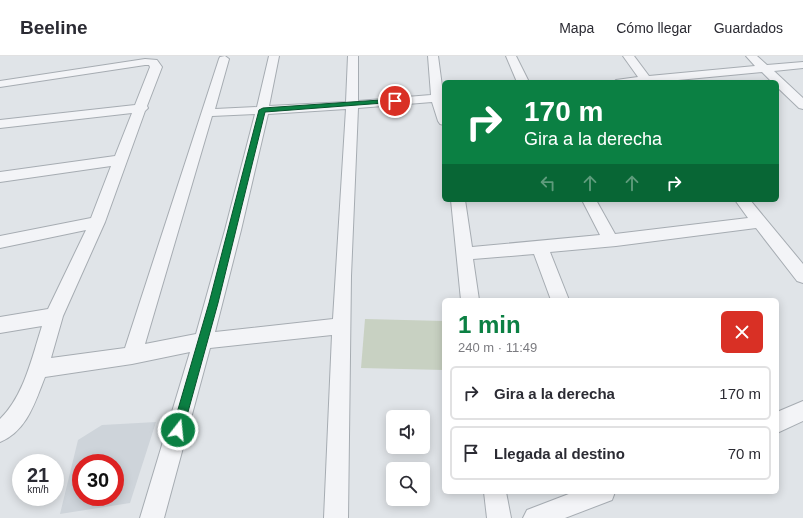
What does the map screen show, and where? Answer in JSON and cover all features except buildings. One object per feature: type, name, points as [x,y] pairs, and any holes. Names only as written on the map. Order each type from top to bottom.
[{"type":"street","points":[[152,518],[203,341],[263,110],[274,56]]},
{"type":"street","points":[[336,518],[353,56]]},
{"type":"street","points":[[207,113],[441,97],[433,56]]},
{"type":"street","points":[[511,56],[522,80]]},
{"type":"street","points":[[628,56],[646,80]]},
{"type":"street","points":[[751,56],[777,80]]},
{"type":"street","points":[[132,355],[224,59]]},
{"type":"street","points":[[0,84],[146,62],[153,62],[156,67],[142,108],[97,222],[54,316],[38,369],[16,418],[0,432]]},
{"type":"street","points":[[657,80],[803,65]]},
{"type":"street","points":[[779,82],[803,105]]},
{"type":"street","points":[[0,124],[142,108]]},
{"type":"street","points":[[0,177],[121,160]]},
{"type":"street","points":[[458,202],[470,298]]},
{"type":"street","points":[[590,202],[610,240]]},
{"type":"street","points":[[744,202],[803,276]]},
{"type":"street","points":[[0,242],[97,222]]},
{"type":"street","points":[[464,254],[610,240],[760,222]]},
{"type":"street","points":[[540,247],[559,298]]},
{"type":"street","points":[[0,325],[54,316]]},
{"type":"street","points":[[38,369],[132,355],[203,341],[342,326]]},
{"type":"street","points":[[779,422],[803,411]]},
{"type":"street","points":[[495,494],[499,518]]},
{"type":"street","points":[[535,518],[599,494]]},
{"type":"shaded area","points":[[156,422],[130,503],[124,504],[124,454],[75,454],[78,440],[102,425]]},
{"type":"shaded area","points":[[72,465],[72,506],[111,506],[60,514],[62,506],[64,506],[64,498]]},
{"type":"green space","points":[[365,319],[442,321],[442,370],[361,368]]},
{"type":"route","points":[[178,430],[214,303],[263,110],[395,101]]}]
